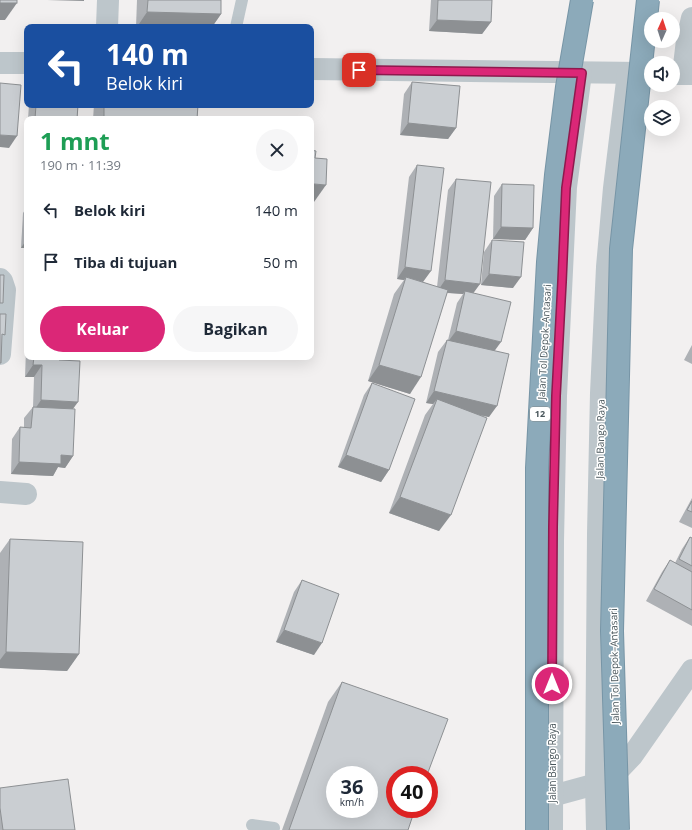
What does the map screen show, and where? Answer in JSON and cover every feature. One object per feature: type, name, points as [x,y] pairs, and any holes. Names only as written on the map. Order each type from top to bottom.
[{"type":"highway","name":"Jalan Tol Depok–Antasari","points":[[537,830],[537,468],[548,262],[556,175],[567,86],[582,0]]},
{"type":"highway","name":"Jalan Tol Depok–Antasari","points":[[618,830],[612,631],[621,249],[648,0]]},
{"type":"street","points":[[106,24],[108,0]]},
{"type":"street","points":[[683,74],[687,40],[692,18]]},
{"type":"street","points":[[0,63],[24,63]]},
{"type":"street","points":[[314,69],[644,74]]},
{"type":"street","name":"Jalan Bango Raya","points":[[552,830],[553,542],[557,388],[566,188],[582,73]]},
{"type":"street","name":"Jalan Bango Raya","points":[[597,830],[598,534],[607,267],[614,188],[628,73]]},
{"type":"street","points":[[0,279],[5,290],[0,354]]},
{"type":"street","points":[[0,492],[26,494]]},
{"type":"street","points":[[552,796],[596,784],[612,777],[632,756],[692,670]]},
{"type":"lane","points":[[237,24],[242,0]]},
{"type":"lane","points":[[252,825],[274,828],[273,830]]},
{"type":"building","points":[[0,0],[17,0],[17,3],[0,3]]},
{"type":"building","points":[[148,0],[221,0],[221,14],[147,12]]},
{"type":"building","points":[[438,0],[492,0],[491,22],[437,20]]},
{"type":"building","points":[[412,82],[460,86],[456,128],[408,123]]},
{"type":"building","points":[[0,83],[21,85],[17,136],[0,135]]},
{"type":"building","points":[[36,108],[78,108],[77,116],[35,116]]},
{"type":"building","points":[[104,108],[198,108],[197,116],[104,116]]},
{"type":"building","points":[[314,151],[316,151],[315,158],[327,159],[326,185],[314,184]]},
{"type":"building","points":[[417,165],[444,168],[431,271],[405,267]]},
{"type":"building","points":[[456,179],[491,182],[480,284],[445,280]]},
{"type":"building","points":[[502,184],[534,185],[533,228],[501,227]]},
{"type":"building","points":[[492,240],[524,242],[521,277],[489,274]]},
{"type":"building","points":[[0,275],[4,275],[3,303],[0,303]]},
{"type":"building","points":[[406,277],[448,290],[421,377],[379,365]]},
{"type":"building","points":[[465,291],[511,302],[501,342],[456,331]]},
{"type":"building","points":[[0,314],[6,314],[5,335],[2,334],[1,363],[0,363]]},
{"type":"building","points":[[447,340],[509,354],[497,406],[434,391]]},
{"type":"building","points":[[34,360],[80,361],[78,402],[41,400],[42,365],[33,365]]},
{"type":"building","points":[[372,383],[415,399],[389,470],[346,455]]},
{"type":"building","points":[[437,399],[487,418],[451,515],[400,497]]},
{"type":"building","points":[[33,407],[75,409],[73,456],[61,455],[61,464],[19,462],[20,427],[31,428]]},
{"type":"building","points":[[692,501],[692,512],[687,510]]},
{"type":"building","points":[[690,537],[692,538],[692,566],[679,559]]},
{"type":"building","points":[[10,539],[83,542],[79,654],[6,652]]},
{"type":"building","points":[[670,560],[692,572],[692,610],[654,589]]},
{"type":"building","points":[[302,580],[339,594],[322,643],[284,630]]},
{"type":"building","points":[[342,682],[448,719],[430,766],[386,766],[386,818],[412,818],[408,830],[289,830]]},
{"type":"building","points":[[68,779],[75,830],[3,830],[0,808],[0,788]]},
{"type":"route","points":[[359,70],[582,73],[566,188],[556,396],[552,684]]}]
